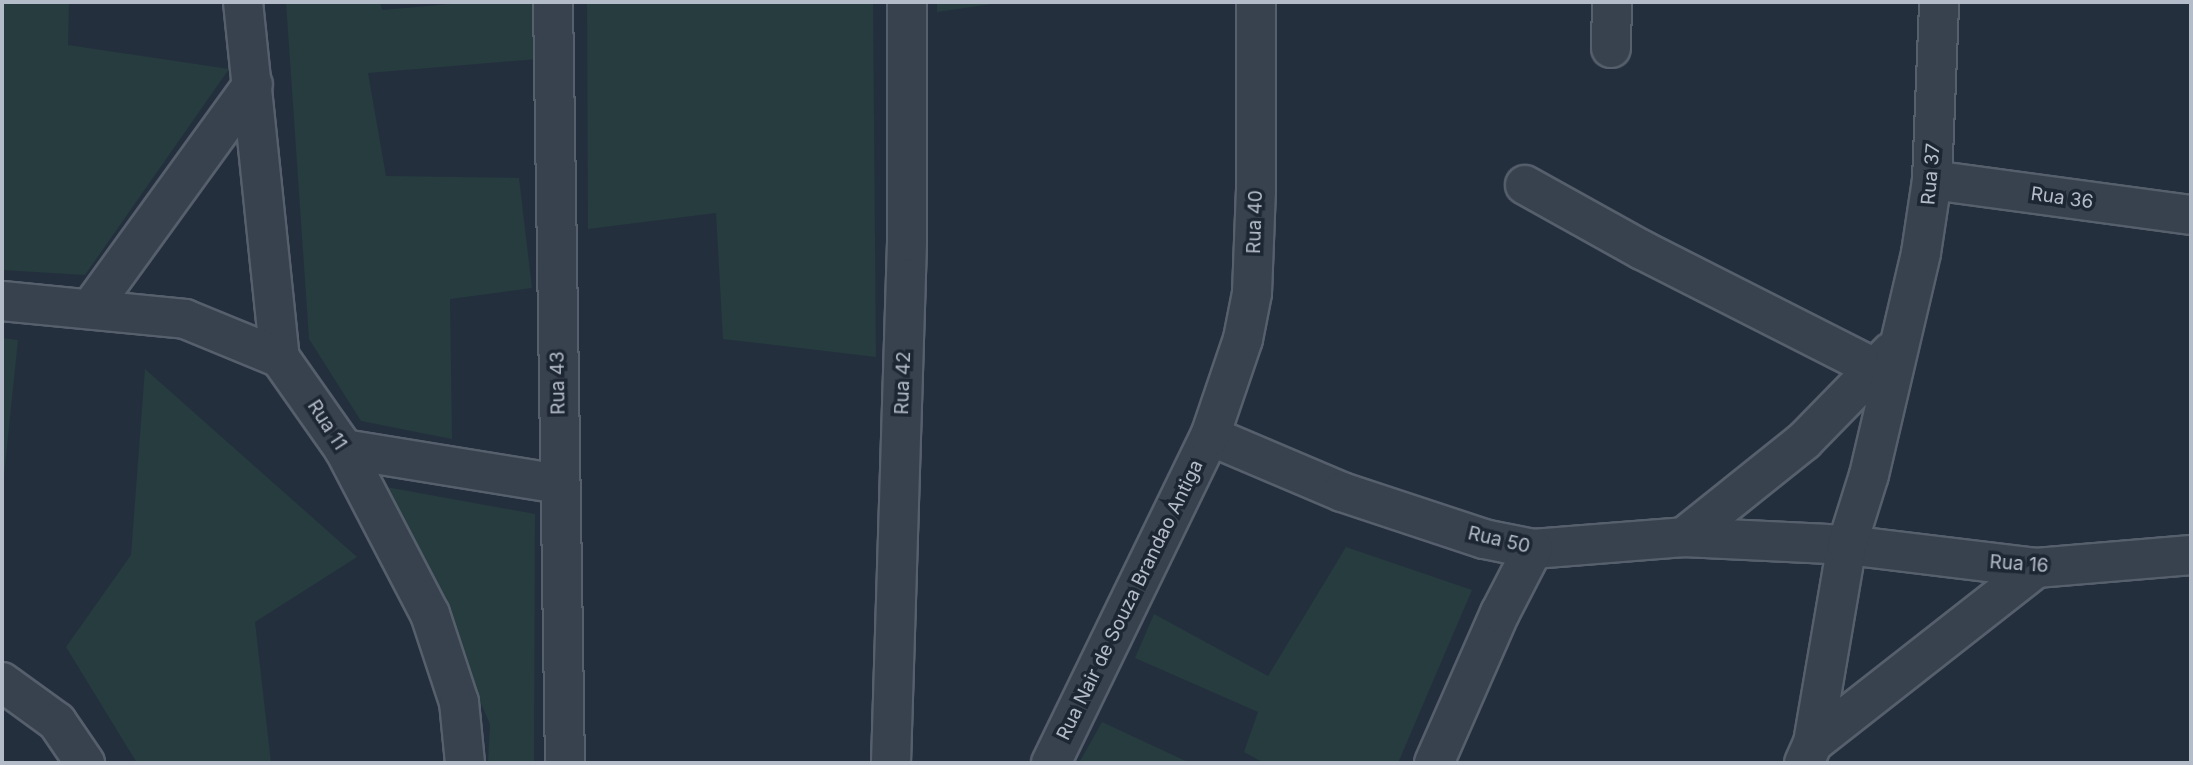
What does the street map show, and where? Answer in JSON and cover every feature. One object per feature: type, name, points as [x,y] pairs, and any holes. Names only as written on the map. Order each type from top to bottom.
[{"type":"street","points":[[2,301],[185,319],[279,358],[243,2]]},
{"type":"street","name":"Rua 43","points":[[554,2],[565,763]]},
{"type":"street","name":"Rua 42","points":[[891,763],[907,241],[907,2]]},
{"type":"street","name":"Rua 40","points":[[1210,436],[1243,339],[1252,293],[1256,191],[1255,2]]},
{"type":"street","points":[[1611,48],[1612,2]]},
{"type":"street","name":"Rua 37","points":[[1808,753],[1847,545],[1869,475],[1887,356],[1921,253],[1933,180],[1939,2]]},
{"type":"street","points":[[91,308],[253,84]]},
{"type":"street","name":"Rua 36","points":[[1933,180],[2191,215]]},
{"type":"street","points":[[1525,185],[1642,250],[1887,356],[1804,441],[1684,537]]},
{"type":"street","name":"Rua 11","points":[[279,358],[344,449],[430,614],[459,702],[465,763]]},
{"type":"street","name":"Rua 50","points":[[1210,436],[1342,492],[1485,539],[1533,550],[1684,537],[1847,545]]},
{"type":"street","name":"Rua Nair de Souza Brandao Antiga","points":[[1051,763],[1210,436]]},
{"type":"street","points":[[344,449],[559,484]]},
{"type":"street","name":"Rua 16","points":[[1847,545],[2036,568],[2191,555]]},
{"type":"street","points":[[1434,763],[1500,613],[1533,550]]},
{"type":"street","points":[[1808,753],[2036,568]]},
{"type":"street","points":[[2,682],[57,722],[85,763]]},
{"type":"green space","points":[[2,2],[69,2],[68,45],[229,69],[85,275],[2,270]]},
{"type":"green space","points":[[286,2],[380,2],[382,10],[474,2],[533,2],[538,59],[368,73],[386,176],[519,178],[532,288],[450,299],[452,439],[361,421],[309,339]]},
{"type":"green space","points":[[587,2],[873,2],[876,357],[723,339],[716,213],[588,229]]},
{"type":"green space","points":[[937,2],[1006,2],[937,12]]},
{"type":"green space","points":[[2,338],[18,340],[2,495]]},
{"type":"green space","points":[[145,369],[357,557],[255,622],[271,763],[137,763],[66,647],[131,555]]},
{"type":"green space","points":[[386,487],[535,514],[534,763],[488,763],[490,724]]},
{"type":"green space","points":[[1346,547],[1472,590],[1398,763],[1264,763],[1244,752],[1258,712],[1135,658],[1154,614],[1268,676]]},
{"type":"green space","points":[[1102,722],[1190,763],[1079,763]]}]
